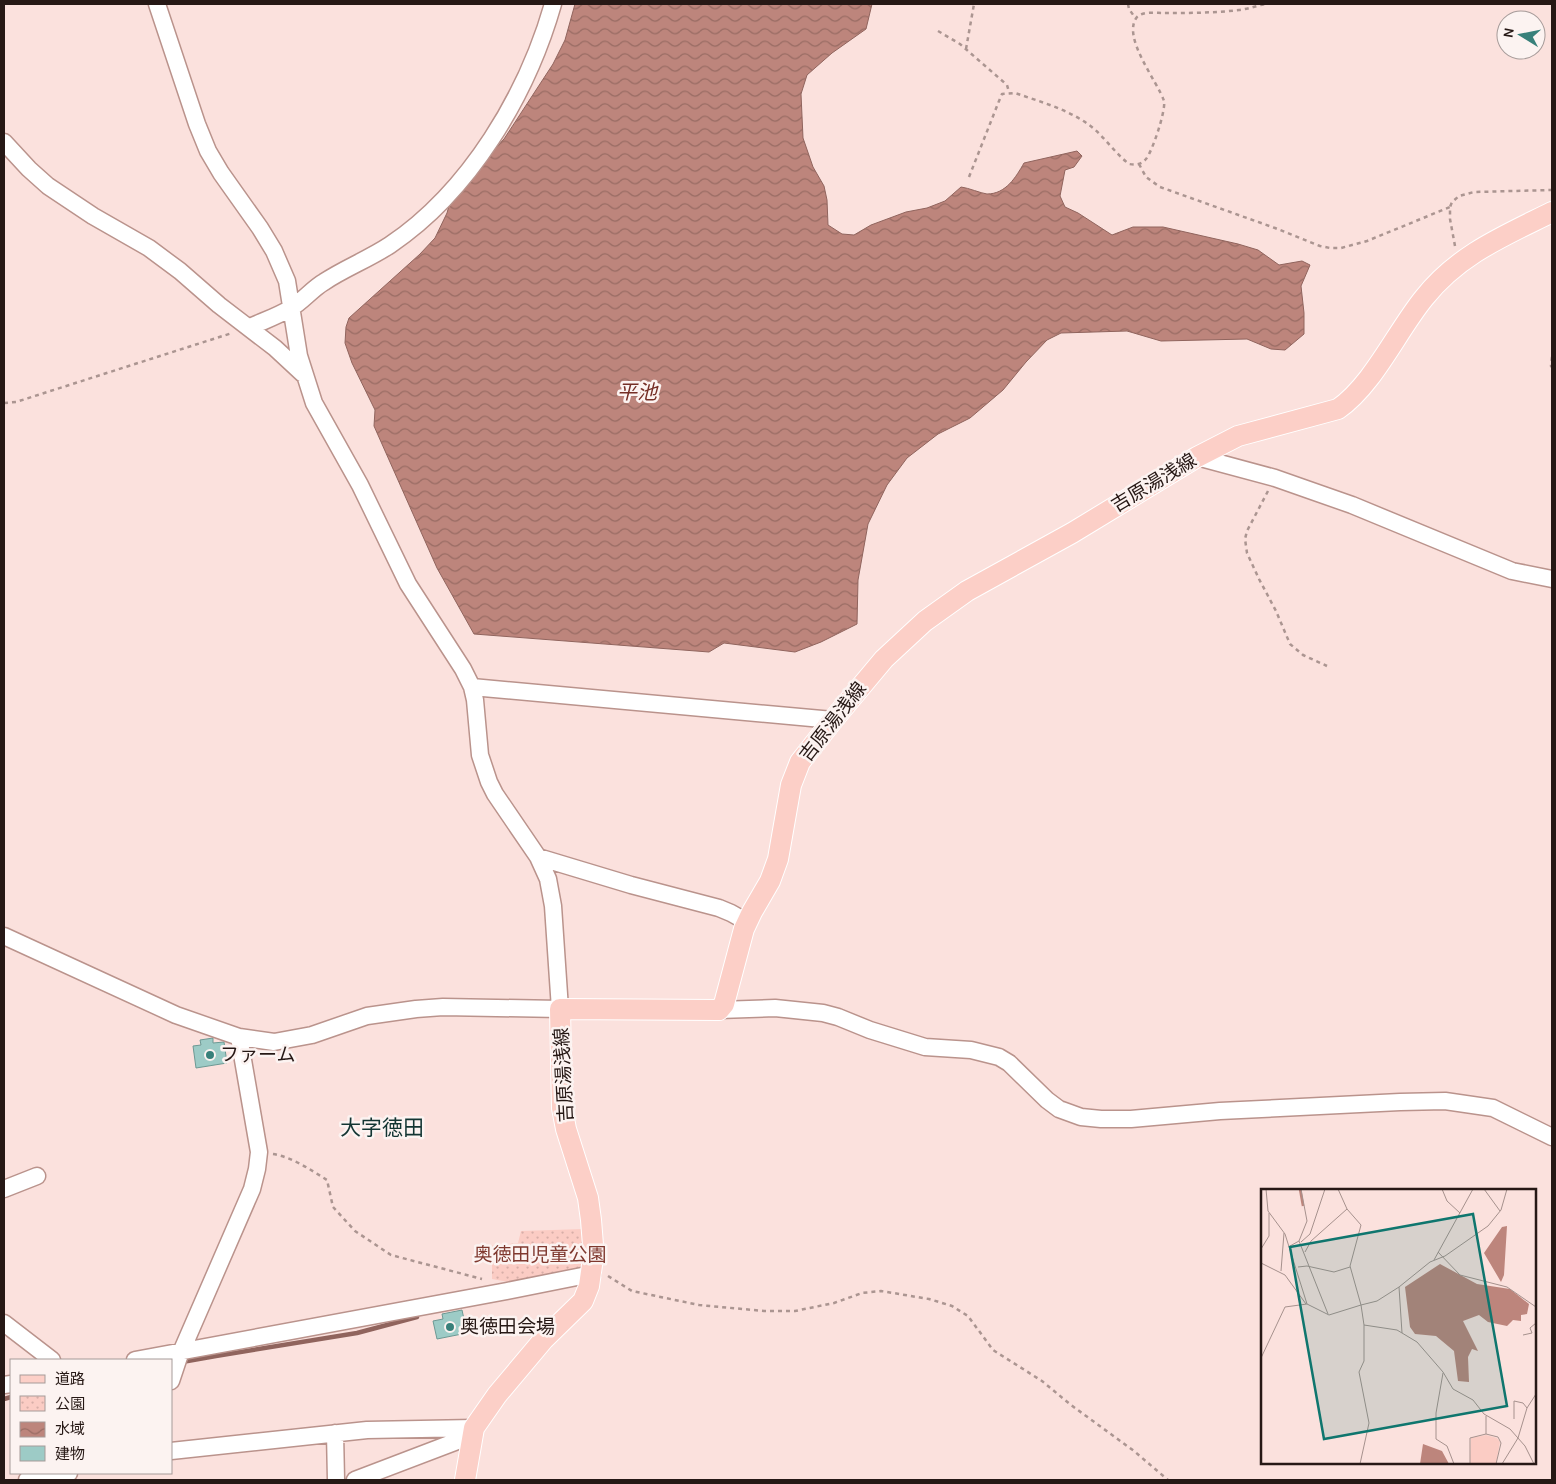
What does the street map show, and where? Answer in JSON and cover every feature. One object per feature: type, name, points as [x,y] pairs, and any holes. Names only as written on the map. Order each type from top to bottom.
[{"type":"main road","name":"吉原湯浅線","points":[[465,1480],[474,1432],[497,1395],[538,1346],[583,1301],[587,1294],[592,1269],[592,1228],[588,1198],[566,1129],[562,1108],[560,1009],[719,1010],[724,1004],[747,922],[775,869],[791,785],[796,771],[807,752],[884,658],[926,621],[967,591],[1072,533],[1197,456],[1238,436],[1326,413],[1338,409],[1347,403],[1365,383],[1424,298],[1441,279],[1460,262],[1484,246],[1552,212]]},
{"type":"street","points":[[4,936],[176,1015],[239,1037],[274,1042],[312,1036],[367,1016],[425,1008],[560,1009],[551,892],[548,879],[538,857],[495,794],[489,782],[480,755],[472,687],[463,669],[408,584],[360,485],[318,412],[304,375],[296,344],[287,281],[274,251],[221,173],[202,139],[157,4]]},
{"type":"street","points":[[250,327],[292,308],[323,282],[398,240],[420,222],[456,185],[493,135],[518,94],[538,49],[552,4]]},
{"type":"street","points":[[4,142],[48,186],[93,216],[149,248],[180,271],[219,305],[250,327],[304,375]]},
{"type":"street","points":[[1197,456],[1275,478],[1352,505],[1512,571],[1552,579]]},
{"type":"street","points":[[472,687],[833,720]]},
{"type":"street","points":[[538,857],[631,885],[719,908],[747,922]]},
{"type":"street","points":[[719,1010],[775,1008],[823,1013],[925,1047],[971,1050],[999,1056],[1009,1063],[1046,1100],[1059,1109],[1081,1117],[1132,1119],[1220,1111],[1445,1101],[1493,1108],[1552,1137]]},
{"type":"street","points":[[172,1377],[252,1189],[257,1169],[259,1152],[239,1037]]},
{"type":"street","points":[[4,1189],[37,1176]]},
{"type":"street","points":[[141,1359],[507,1291],[592,1269]]},
{"type":"street","points":[[4,1323],[51,1359]]},
{"type":"street","points":[[172,1447],[367,1430],[474,1432]]},
{"type":"street","points":[[355,1480],[474,1432]]},
{"type":"street","points":[[335,1433],[336,1480]]},
{"type":"street","points":[[27,1480],[63,1474]]},
{"type":"path","points":[[966,49],[974,4]]},
{"type":"path","points":[[1128,4],[1129,10],[1136,19]]},
{"type":"path","points":[[969,177],[1002,94],[1009,92],[1054,107],[1082,121],[1099,133],[1129,164],[1140,164],[1146,159],[1156,136],[1164,106],[1135,40],[1133,27],[1139,15],[1151,12],[1204,13],[1240,10],[1265,4]]},
{"type":"path","points":[[938,31],[966,49],[1007,85],[1009,92]]},
{"type":"path","points":[[1140,164],[1146,177],[1160,187],[1330,248],[1341,248],[1367,241],[1450,207]]},
{"type":"path","points":[[1460,262],[1451,226],[1450,207],[1452,202],[1459,196],[1474,192],[1552,190]]},
{"type":"path","points":[[4,403],[16,402],[250,327]]},
{"type":"path","points":[[1552,357],[1552,367]]},
{"type":"path","points":[[1275,478],[1247,531],[1245,539],[1247,553],[1290,644],[1303,655],[1327,666]]},
{"type":"path","points":[[259,1152],[281,1155],[312,1170],[327,1180],[333,1206],[355,1230],[391,1255],[489,1281]]},
{"type":"path","points":[[592,1269],[632,1291],[699,1305],[764,1311],[795,1310],[834,1303],[862,1293],[881,1291],[929,1299],[952,1306],[968,1316],[993,1350],[1042,1381],[1071,1405],[1134,1451],[1168,1480]]},
{"type":"green space","name":"奥徳田児童公園","points":[[584,1229],[582,1270],[520,1284],[492,1279],[492,1258],[487,1246],[518,1243],[521,1231]]},
{"type":"water","name":"平池","points":[[575,4],[872,4],[866,29],[832,53],[807,75],[801,94],[803,138],[813,167],[824,186],[827,200],[828,225],[842,234],[854,235],[871,225],[906,212],[927,208],[945,201],[961,187],[987,194],[1000,191],[1010,184],[1024,163],[1077,151],[1082,156],[1074,167],[1065,170],[1060,196],[1065,207],[1112,235],[1133,227],[1163,227],[1258,250],[1279,265],[1302,261],[1310,265],[1301,286],[1304,334],[1285,350],[1271,349],[1247,339],[1161,341],[1127,331],[1061,333],[1047,340],[1003,390],[970,418],[938,434],[907,458],[887,485],[868,524],[858,580],[857,624],[821,642],[795,652],[724,643],[709,652],[474,634],[437,568],[374,426],[375,410],[352,363],[345,343],[346,327],[349,318],[435,238],[447,213],[452,195],[504,139],[553,64],[565,40]]},
{"type":"building","name":"ファーム","points":[[213,1038],[213,1043],[224,1042],[227,1063],[196,1068],[193,1046],[201,1045],[200,1040]]},
{"type":"building","name":"奥徳田会場","points":[[462,1310],[467,1333],[437,1339],[433,1321],[443,1319],[442,1314]]},
{"type":"waterway","points":[[182,1362],[357,1333],[417,1317]]},
{"type":"waterway","points":[[4,1399],[10,1397]]},
{"type":"place","name":"ファーム","points":[[210,1055]]},
{"type":"place","name":"奥徳田会場","points":[[450,1327]]},
{"type":"district","name":"大字徳田","points":[[382,1128]]}]
